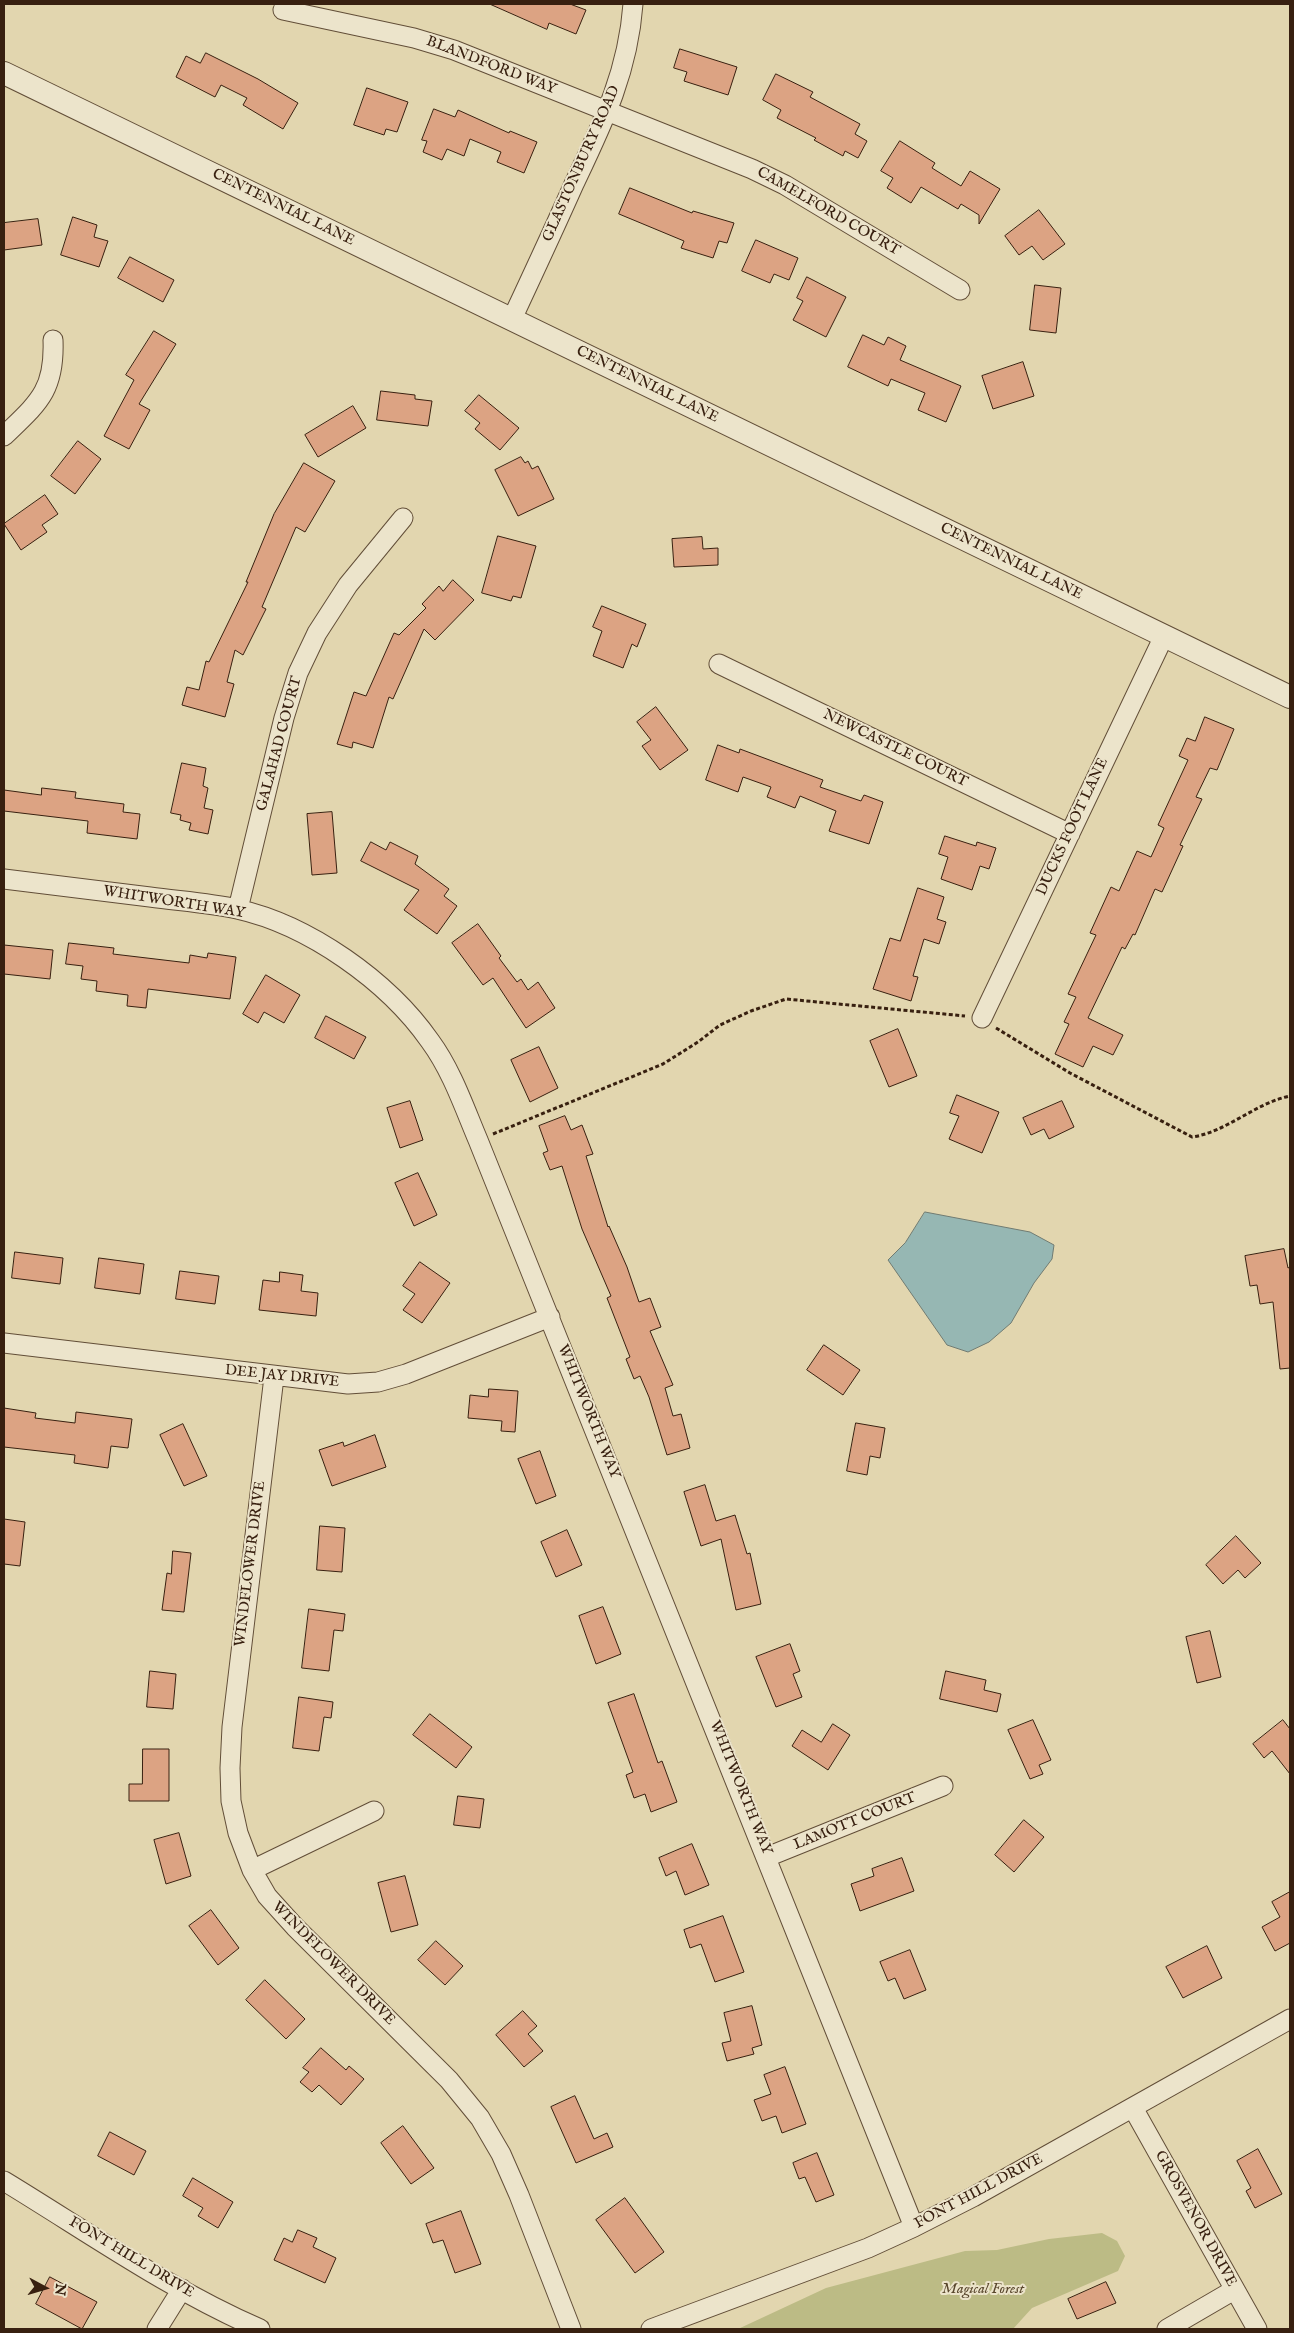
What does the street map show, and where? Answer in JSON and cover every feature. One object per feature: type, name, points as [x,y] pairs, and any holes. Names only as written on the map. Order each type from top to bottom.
[{"type":"street","name":"GLASTONBURY ROAD","points":[[512,319],[608,111],[623,70],[631,29],[633,4]]},
{"type":"street","name":"BLANDFORD WAY","points":[[283,10],[414,38],[454,50],[608,111]]},
{"type":"street","name":"CENTENNIAL LANE","points":[[4,73],[1290,697]]},
{"type":"street","name":"CAMELFORD COURT","points":[[608,111],[752,169],[785,185],[960,290]]},
{"type":"street","points":[[4,436],[35,406],[49,382],[54,363],[52,340]]},
{"type":"street","name":"GALAHAD COURT","points":[[238,909],[284,718],[298,674],[318,633],[348,585],[403,518]]},
{"type":"street","name":"DUCKS FOOT LANE","points":[[982,1018],[1164,636]]},
{"type":"street","name":"NEWCASTLE COURT","points":[[719,664],[1070,834]]},
{"type":"street","name":"WHITWORTH WAY","points":[[4,879],[238,909],[285,926],[327,947],[365,973],[400,1005],[431,1042],[457,1088],[550,1316],[914,2227]]},
{"type":"street","name":"DEE JAY DRIVE","points":[[4,1343],[274,1377],[348,1384],[378,1382],[406,1374],[550,1316]]},
{"type":"street","name":"WINDFLOWER DRIVE","points":[[274,1377],[232,1727],[231,1801],[238,1833],[252,1870],[267,1896],[294,1927],[449,2080],[480,2118],[501,2154],[516,2187],[572,2329]]},
{"type":"street","name":"LAMOTT COURT","points":[[767,1857],[943,1786]]},
{"type":"street","points":[[252,1870],[374,1811]]},
{"type":"street","name":"FONT HILL DRIVE","points":[[651,2329],[859,2251],[914,2227],[973,2197],[1290,2019]]},
{"type":"street","name":"GROSVENOR DRIVE","points":[[1133,2108],[1257,2329]]},
{"type":"street","name":"FONT HILL DRIVE","points":[[4,2181],[182,2289],[224,2313],[260,2329]]},
{"type":"street","points":[[157,2329],[182,2289]]},
{"type":"street","points":[[1167,2329],[1234,2290]]},
{"type":"path","points":[[478,1140],[663,1064],[698,1042],[720,1025],[786,998],[982,1018],[1070,1073],[1192,1137],[1202,1136],[1257,1108],[1290,1096]]},
{"type":"green space","name":"Magical Forest","points":[[1102,2233],[1117,2241],[1125,2256],[1118,2271],[1032,2308],[1013,2329],[738,2329],[826,2288],[965,2251],[997,2250],[1049,2239]]},
{"type":"water","points":[[925,1212],[1030,1232],[1054,1245],[1052,1259],[1034,1283],[1011,1323],[989,1342],[968,1352],[947,1345],[888,1260],[905,1243]]},
{"type":"building","points":[[490,4],[570,4],[586,10],[576,34],[549,23],[547,29]]},
{"type":"building","points":[[680,49],[737,67],[728,95],[684,81],[687,72],[674,68]]},
{"type":"building","points":[[206,53],[258,79],[298,103],[283,129],[243,105],[247,98],[221,85],[215,97],[176,77],[186,56],[200,63]]},
{"type":"building","points":[[776,74],[813,92],[810,97],[860,124],[855,134],[867,141],[858,158],[845,151],[843,156],[814,140],[816,138],[777,118],[781,110],[763,100]]},
{"type":"building","points":[[367,88],[408,102],[397,132],[386,129],[384,135],[354,125]]},
{"type":"building","points":[[434,109],[455,117],[458,110],[509,133],[510,131],[537,142],[524,173],[497,162],[501,152],[470,139],[464,156],[447,149],[442,160],[423,152],[427,141],[422,140]]},
{"type":"building","points":[[900,141],[935,163],[932,168],[961,186],[970,171],[1000,189],[979,224],[979,215],[961,204],[958,209],[921,187],[911,203],[887,188],[893,178],[881,171]]},
{"type":"building","points":[[630,188],[692,213],[693,211],[734,223],[727,243],[719,241],[713,258],[681,248],[684,241],[619,214]]},
{"type":"building","points":[[1039,210],[1065,244],[1043,260],[1032,246],[1019,255],[1005,236]]},
{"type":"building","points":[[73,217],[97,225],[94,237],[108,241],[99,267],[61,255]]},
{"type":"building","points":[[38,219],[42,245],[4,250],[4,223]]},
{"type":"building","points":[[756,240],[798,258],[789,280],[774,274],[770,283],[742,271]]},
{"type":"building","points":[[130,257],[174,280],[163,302],[118,278]]},
{"type":"building","points":[[807,277],[846,297],[826,337],[793,320],[803,301],[797,298]]},
{"type":"building","points":[[1035,285],[1061,288],[1056,333],[1030,330]]},
{"type":"building","points":[[154,331],[176,344],[139,404],[150,410],[129,449],[104,436],[134,380],[126,375]]},
{"type":"building","points":[[863,335],[884,345],[888,337],[906,346],[900,360],[961,386],[946,422],[918,410],[925,393],[891,379],[888,386],[848,367]]},
{"type":"building","points":[[1023,362],[1034,396],[993,409],[982,376]]},
{"type":"building","points":[[381,391],[415,395],[415,399],[432,401],[428,426],[377,420]]},
{"type":"building","points":[[479,395],[519,428],[500,450],[475,429],[480,423],[465,411]]},
{"type":"building","points":[[353,406],[366,428],[318,457],[305,435]]},
{"type":"building","points":[[78,441],[101,459],[75,494],[51,476]]},
{"type":"building","points":[[521,457],[525,463],[528,461],[532,469],[538,466],[554,499],[518,516],[495,470]]},
{"type":"building","points":[[304,463],[335,481],[305,532],[296,527],[262,607],[266,609],[243,655],[235,650],[227,682],[234,684],[225,717],[182,705],[187,687],[199,690],[206,661],[209,662],[248,582],[246,582],[274,514]]},
{"type":"building","points":[[45,495],[58,514],[42,525],[47,532],[21,550],[4,524]]},
{"type":"building","points":[[498,536],[536,546],[521,598],[513,596],[511,601],[482,593]]},
{"type":"building","points":[[702,537],[703,549],[718,548],[718,565],[674,567],[672,539]]},
{"type":"building","points":[[453,580],[474,600],[435,640],[424,629],[393,699],[389,697],[373,748],[353,742],[352,748],[337,744],[354,692],[366,696],[394,633],[399,635],[426,608],[422,604],[439,586],[443,591]]},
{"type":"building","points":[[602,606],[646,624],[637,647],[632,644],[623,668],[593,656],[602,631],[593,627]]},
{"type":"building","points":[[656,707],[688,750],[660,770],[642,746],[651,740],[637,722]]},
{"type":"building","points":[[1205,717],[1234,729],[1217,770],[1210,768],[1196,797],[1202,799],[1180,845],[1183,846],[1162,892],[1155,889],[1135,935],[1133,934],[1125,949],[1122,947],[1088,1018],[1123,1035],[1113,1055],[1093,1046],[1083,1067],[1055,1054],[1069,1024],[1064,1022],[1076,997],[1068,994],[1096,935],[1090,933],[1111,887],[1119,891],[1137,851],[1151,857],[1164,828],[1158,825],[1188,760],[1179,756],[1187,738],[1195,741]]},
{"type":"building","points":[[718,745],[739,753],[740,749],[823,780],[820,787],[861,801],[864,795],[883,802],[869,844],[829,831],[836,811],[800,796],[795,808],[767,797],[771,787],[743,777],[738,792],[706,780]]},
{"type":"building","points":[[182,763],[206,768],[203,786],[208,788],[204,808],[213,810],[208,834],[189,830],[191,823],[180,820],[181,815],[171,813]]},
{"type":"building","points":[[42,788],[76,792],[75,798],[124,804],[123,812],[140,814],[137,839],[87,833],[88,821],[4,811],[4,790],[41,795]]},
{"type":"building","points":[[332,812],[337,873],[312,875],[307,814]]},
{"type":"building","points":[[945,836],[976,846],[977,842],[996,848],[989,869],[980,866],[972,890],[941,879],[948,857],[939,854]]},
{"type":"building","points":[[371,842],[386,850],[390,842],[418,856],[415,864],[449,889],[444,896],[457,906],[437,934],[404,910],[419,890],[361,861]]},
{"type":"building","points":[[918,888],[944,897],[937,919],[946,922],[939,944],[924,939],[913,976],[918,977],[911,1001],[873,989],[890,938],[900,941]]},
{"type":"building","points":[[478,924],[501,956],[499,958],[517,982],[521,979],[528,990],[538,982],[555,1008],[526,1028],[493,978],[483,985],[452,943]]},
{"type":"building","points":[[69,943],[114,948],[113,954],[189,963],[190,955],[207,958],[208,953],[236,957],[230,999],[148,989],[146,1008],[127,1006],[128,995],[96,991],[97,981],[81,979],[83,966],[66,964]]},
{"type":"building","points":[[4,945],[53,950],[50,979],[4,974]]},
{"type":"building","points":[[266,975],[300,995],[284,1023],[264,1012],[258,1023],[243,1014]]},
{"type":"building","points":[[326,1016],[366,1037],[354,1059],[315,1038]]},
{"type":"building","points":[[898,1029],[917,1076],[889,1087],[870,1041]]},
{"type":"building","points":[[539,1047],[558,1088],[530,1102],[511,1060]]},
{"type":"building","points":[[957,1095],[999,1112],[982,1153],[949,1139],[959,1116],[950,1113]]},
{"type":"building","points":[[410,1101],[423,1140],[400,1148],[387,1108]]},
{"type":"building","points":[[1062,1101],[1074,1127],[1049,1139],[1044,1129],[1031,1135],[1023,1118]]},
{"type":"building","points":[[565,1116],[571,1130],[582,1125],[593,1154],[586,1156],[608,1227],[627,1267],[639,1302],[650,1298],[661,1327],[650,1331],[673,1385],[665,1388],[673,1416],[681,1414],[690,1448],[667,1455],[649,1397],[640,1376],[634,1379],[626,1359],[630,1357],[607,1298],[611,1296],[582,1229],[562,1166],[550,1170],[543,1153],[548,1151],[539,1126]]},
{"type":"building","points":[[418,1173],[437,1215],[414,1226],[395,1183]]},
{"type":"building","points":[[1284,1249],[1288,1268],[1290,1267],[1290,1368],[1280,1369],[1273,1302],[1260,1304],[1257,1285],[1250,1286],[1245,1256]]},
{"type":"building","points":[[15,1252],[63,1258],[60,1284],[12,1278]]},
{"type":"building","points":[[99,1258],[144,1264],[140,1294],[95,1288]]},
{"type":"building","points":[[420,1262],[450,1283],[422,1323],[403,1310],[415,1294],[403,1286]]},
{"type":"building","points":[[180,1271],[219,1276],[215,1304],[176,1299]]},
{"type":"building","points":[[280,1272],[303,1275],[301,1291],[318,1293],[316,1316],[259,1310],[263,1280],[279,1282]]},
{"type":"building","points":[[824,1345],[860,1370],[843,1395],[807,1370]]},
{"type":"building","points":[[489,1389],[518,1391],[515,1432],[501,1431],[502,1421],[468,1418],[470,1395],[488,1397]]},
{"type":"building","points":[[4,1408],[36,1413],[35,1418],[75,1423],[76,1412],[132,1419],[128,1448],[111,1446],[108,1468],[74,1463],[75,1455],[4,1447]]},
{"type":"building","points":[[856,1423],[885,1428],[880,1458],[870,1456],[867,1475],[847,1471]]},
{"type":"building","points":[[183,1424],[207,1476],[184,1486],[160,1435]]},
{"type":"building","points":[[375,1435],[386,1467],[332,1486],[319,1450],[343,1442],[344,1446]]},
{"type":"building","points":[[540,1451],[556,1496],[536,1504],[518,1459]]},
{"type":"building","points":[[705,1485],[716,1521],[735,1515],[747,1554],[750,1553],[761,1604],[736,1610],[721,1539],[701,1546],[684,1492]]},
{"type":"building","points":[[4,1519],[25,1522],[20,1566],[4,1564]]},
{"type":"building","points":[[320,1526],[345,1528],[342,1572],[317,1570]]},
{"type":"building","points":[[567,1530],[582,1565],[556,1577],[541,1542]]},
{"type":"building","points":[[1236,1536],[1261,1563],[1245,1578],[1238,1570],[1223,1584],[1206,1565]]},
{"type":"building","points":[[173,1551],[191,1553],[184,1612],[162,1610],[167,1573],[171,1574]]},
{"type":"building","points":[[603,1607],[621,1654],[596,1664],[579,1616]]},
{"type":"building","points":[[309,1609],[345,1614],[343,1631],[334,1630],[329,1671],[302,1668]]},
{"type":"building","points":[[1210,1631],[1221,1677],[1197,1683],[1186,1637]]},
{"type":"building","points":[[790,1644],[800,1671],[793,1674],[802,1697],[776,1707],[756,1657]]},
{"type":"building","points":[[150,1671],[176,1674],[173,1709],[147,1707]]},
{"type":"building","points":[[946,1671],[986,1680],[984,1690],[1001,1694],[997,1712],[940,1699]]},
{"type":"building","points":[[634,1694],[658,1763],[662,1761],[677,1802],[651,1812],[645,1794],[634,1798],[626,1775],[633,1772],[608,1703]]},
{"type":"building","points":[[299,1697],[333,1702],[331,1718],[324,1717],[319,1751],[293,1748]]},
{"type":"building","points":[[430,1714],[472,1747],[456,1768],[413,1735]]},
{"type":"building","points":[[1033,1720],[1051,1760],[1039,1765],[1043,1774],[1030,1779],[1008,1730]]},
{"type":"building","points":[[1283,1720],[1290,1729],[1290,1774],[1272,1751],[1264,1758],[1253,1744]]},
{"type":"building","points":[[833,1724],[850,1735],[828,1770],[792,1746],[802,1730],[821,1742]]},
{"type":"building","points":[[143,1749],[169,1749],[169,1801],[129,1801],[129,1784],[142,1784]]},
{"type":"building","points":[[458,1796],[484,1799],[480,1828],[454,1825]]},
{"type":"building","points":[[1024,1820],[1044,1837],[1014,1872],[995,1855]]},
{"type":"building","points":[[179,1833],[191,1876],[166,1884],[154,1840]]},
{"type":"building","points":[[692,1844],[709,1885],[685,1895],[676,1871],[666,1876],[659,1858]]},
{"type":"building","points":[[902,1858],[914,1891],[860,1911],[851,1884],[874,1876],[872,1869]]},
{"type":"building","points":[[405,1876],[418,1925],[391,1932],[378,1883]]},
{"type":"building","points":[[1290,1892],[1290,1943],[1275,1951],[1262,1927],[1280,1917],[1272,1902]]},
{"type":"building","points":[[211,1910],[239,1948],[218,1965],[189,1926]]},
{"type":"building","points":[[723,1916],[744,1972],[715,1982],[701,1944],[690,1948],[684,1930]]},
{"type":"building","points":[[436,1941],[463,1966],[445,1985],[418,1960]]},
{"type":"building","points":[[1207,1946],[1222,1978],[1183,1998],[1166,1967]]},
{"type":"building","points":[[910,1950],[926,1990],[904,1999],[895,1978],[888,1981],[880,1962]]},
{"type":"building","points":[[265,1980],[305,2019],[286,2039],[246,2000]]},
{"type":"building","points":[[752,2006],[762,2045],[752,2048],[754,2054],[727,2061],[722,2043],[731,2041],[724,2013]]},
{"type":"building","points":[[523,2011],[537,2026],[528,2034],[543,2051],[524,2067],[496,2035]]},
{"type":"building","points":[[321,2048],[346,2070],[349,2066],[364,2079],[341,2105],[319,2085],[312,2092],[300,2082],[309,2072],[303,2068]]},
{"type":"building","points":[[785,2067],[806,2124],[782,2133],[776,2116],[762,2121],[754,2100],[771,2094],[764,2075]]},
{"type":"building","points":[[575,2096],[594,2139],[607,2133],[613,2147],[576,2163],[551,2107]]},
{"type":"building","points":[[403,2126],[434,2168],[411,2184],[381,2143]]},
{"type":"building","points":[[110,2132],[146,2151],[134,2175],[98,2156]]},
{"type":"building","points":[[1258,2149],[1282,2194],[1255,2208],[1246,2191],[1251,2188],[1237,2161]]},
{"type":"building","points":[[817,2153],[834,2195],[816,2202],[805,2177],[799,2179],[793,2163]]},
{"type":"building","points":[[193,2178],[233,2202],[218,2228],[198,2216],[203,2208],[183,2196]]},
{"type":"building","points":[[625,2198],[664,2252],[635,2273],[596,2220]]},
{"type":"building","points":[[461,2211],[481,2264],[455,2273],[443,2240],[433,2243],[426,2224]]},
{"type":"building","points":[[298,2230],[317,2238],[313,2247],[336,2258],[325,2283],[274,2260],[284,2238],[292,2242]]},
{"type":"building","points":[[50,2277],[97,2302],[82,2329],[36,2304]]},
{"type":"building","points":[[1106,2282],[1116,2303],[1077,2319],[1068,2299]]}]
